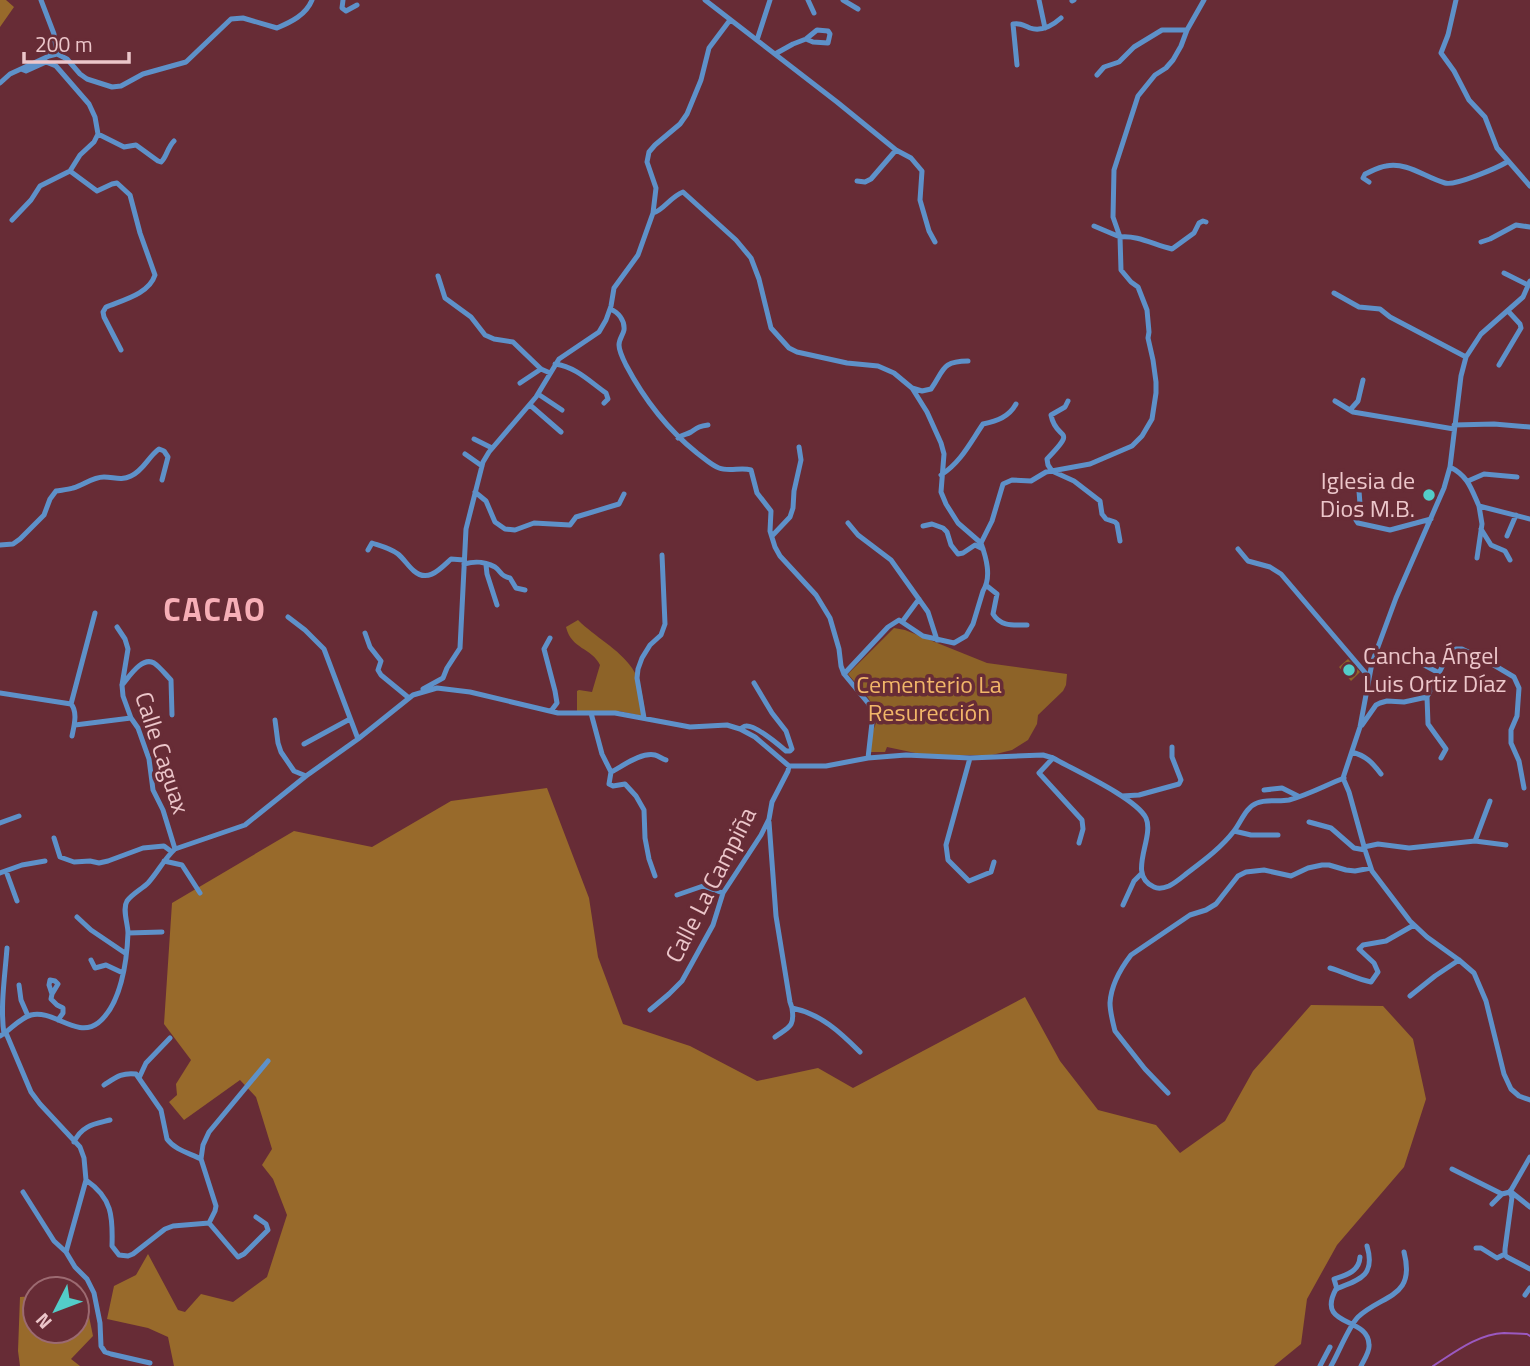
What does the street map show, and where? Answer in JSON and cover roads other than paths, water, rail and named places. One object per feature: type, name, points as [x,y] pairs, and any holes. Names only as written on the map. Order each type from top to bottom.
[{"type":"street","points":[[41,0],[54,34],[57,54]]},
{"type":"street","points":[[0,83],[10,74],[57,54],[67,59],[87,79],[112,87],[121,86],[143,74],[186,62],[231,19],[243,18],[277,28],[303,13],[313,0]]},
{"type":"street","points":[[343,0],[342,8],[346,11],[357,5]]},
{"type":"street","points":[[705,0],[895,149],[911,158],[922,171],[920,200],[935,242]]},
{"type":"street","points":[[757,40],[770,0]]},
{"type":"street","points":[[808,0],[814,13]]},
{"type":"street","points":[[843,0],[858,9]]},
{"type":"street","points":[[1039,0],[1045,29]]},
{"type":"street","points":[[982,546],[1003,484],[1012,480],[1031,481],[1046,472],[1090,464],[1132,446],[1152,419],[1156,382],[1148,338],[1147,310],[1138,287],[1121,270],[1120,237],[1113,217],[1113,182],[1117,158],[1138,96],[1155,75],[1173,60],[1204,0]]},
{"type":"street","points":[[1456,0],[1441,53],[1469,100],[1485,117],[1497,148],[1529,184]]},
{"type":"street","points":[[1017,65],[1013,24],[1018,23],[1037,30],[1045,29],[1061,18]]},
{"type":"street","points":[[3,1035],[20,1020],[33,1014],[45,1015],[79,1028],[90,1027],[99,1022],[118,995],[128,933],[127,901],[149,882],[174,850],[245,825],[412,695],[443,678],[460,648],[466,529],[482,466],[492,448],[538,394],[559,359],[599,332],[610,309],[614,288],[638,256],[653,213],[656,188],[647,162],[649,152],[688,114],[709,48],[730,20]]},
{"type":"street","points":[[1097,75],[1104,67],[1119,62],[1133,47],[1162,30],[1187,30]]},
{"type":"street","points":[[775,54],[807,39]]},
{"type":"street","points":[[12,220],[44,183],[70,171],[98,134],[89,104],[56,66],[46,62],[26,71],[21,69]]},
{"type":"street","points":[[98,134],[124,147],[136,145],[158,162],[164,160],[166,150],[174,141]]},
{"type":"street","points":[[856,181],[865,182],[871,179],[895,149]]},
{"type":"street","points":[[1370,182],[1363,178],[1365,174],[1386,166],[1404,166],[1446,184],[1455,184],[1507,162]]},
{"type":"street","points":[[70,171],[97,191],[117,183],[130,195],[155,275],[144,290],[104,309],[104,317],[121,350]]},
{"type":"street","points":[[653,213],[657,213],[674,196],[683,192],[736,240],[751,258],[771,328],[789,348],[847,363],[878,366],[894,373],[912,388],[941,443],[944,454],[941,492],[958,523],[982,546],[989,575],[973,624],[965,636],[954,643],[923,636],[899,620],[888,627],[844,674]]},
{"type":"street","points":[[1094,226],[1120,237],[1145,240],[1172,249],[1194,233],[1199,223],[1203,220],[1206,222]]},
{"type":"street","points":[[1481,242],[1516,225],[1530,227]]},
{"type":"street","points":[[1504,273],[1529,283],[1523,297],[1481,334],[1466,356],[1450,467],[1444,488],[1374,655],[1360,727],[1344,778],[1371,868],[1414,925],[1474,973],[1486,1001],[1504,1074],[1511,1089],[1530,1100]]},
{"type":"street","points":[[438,276],[445,298],[471,317],[485,335],[494,340],[513,342],[541,369],[550,373]]},
{"type":"street","points":[[1334,293],[1359,307],[1380,309],[1390,317],[1466,356]]},
{"type":"street","points":[[610,309],[617,312],[623,321],[624,330],[618,347],[626,364],[648,402],[678,438],[723,470],[751,470],[757,493],[771,511],[770,531],[775,547],[780,556],[817,595],[830,618],[844,674],[868,703],[873,714],[868,758]]},
{"type":"street","points":[[1499,365],[1521,328],[1508,311]]},
{"type":"street","points":[[912,388],[922,391],[931,389],[942,368],[950,363],[968,360]]},
{"type":"street","points":[[555,364],[574,369],[606,393],[608,399],[604,403]]},
{"type":"street","points":[[520,383],[541,369]]},
{"type":"street","points":[[1350,410],[1358,401],[1363,380]]},
{"type":"street","points":[[538,394],[562,410]]},
{"type":"street","points":[[1068,401],[1065,407],[1051,415],[1052,422],[1065,438],[1047,459],[1048,465],[1052,471],[1074,481],[1100,500],[1102,514],[1117,524],[1120,541]]},
{"type":"street","points":[[1335,401],[1350,410],[1454,427],[1494,424],[1530,427]]},
{"type":"street","points":[[941,475],[952,468],[962,456],[983,424],[998,421],[1011,413],[1016,404]]},
{"type":"street","points":[[530,405],[561,432]]},
{"type":"street","points":[[678,438],[696,427],[708,425]]},
{"type":"street","points":[[474,439],[492,448]]},
{"type":"street","points":[[772,536],[790,517],[793,508],[801,460],[799,447]]},
{"type":"street","points":[[0,545],[13,544],[20,539],[44,515],[56,491],[75,488],[92,479],[105,477],[121,480],[130,477],[141,470],[159,449],[169,457],[162,480]]},
{"type":"street","points":[[465,454],[482,466]]},
{"type":"street","points":[[465,465],[473,460]]},
{"type":"street","points":[[1450,467],[1460,472],[1468,481],[1479,506],[1482,524],[1477,558]]},
{"type":"street","points":[[1468,481],[1484,474],[1517,477]]},
{"type":"street","points":[[1361,482],[1356,520],[1358,523],[1390,530],[1430,519]]},
{"type":"street","points":[[475,492],[486,500],[495,522],[505,529],[515,530],[534,523],[570,525],[576,517],[618,504],[624,494]]},
{"type":"street","points":[[1479,506],[1530,519]]},
{"type":"street","points":[[1507,536],[1516,515]]},
{"type":"street","points":[[848,523],[858,535],[891,560],[928,612],[937,640]]},
{"type":"street","points":[[923,526],[932,524],[943,528],[958,554],[975,545],[982,546]]},
{"type":"street","points":[[1481,529],[1491,545],[1504,551],[1510,560]]},
{"type":"street","points":[[368,550],[372,543],[391,550],[415,573],[425,577],[435,574],[451,559],[478,561],[496,568],[504,577],[510,578],[516,588],[525,590]]},
{"type":"street","points":[[1238,549],[1248,561],[1270,567],[1281,574],[1368,677]]},
{"type":"street","points":[[644,718],[638,669],[650,645],[661,635],[666,624],[662,555]]},
{"type":"street","points":[[486,565],[497,605]]},
{"type":"street","points":[[987,586],[998,594],[993,614],[997,621],[1027,625]]},
{"type":"street","points":[[902,622],[919,599]]},
{"type":"street","points":[[71,704],[95,613]]},
{"type":"street","points":[[288,617],[324,649],[358,739]]},
{"type":"street","name":"Calle Caguax","points":[[117,628],[128,649],[122,685],[123,696],[149,759],[153,790],[163,810],[174,850]]},
{"type":"street","points":[[365,633],[369,647],[381,661],[378,670],[380,675],[412,695],[446,688],[558,713],[615,713],[690,727],[727,725],[755,737],[789,765],[826,766],[868,758],[906,755],[970,758],[1030,754],[1053,758],[1141,810],[1149,831],[1141,861],[1142,873],[1153,887],[1162,889],[1170,886],[1209,856],[1234,831],[1249,808],[1259,802],[1288,800],[1344,778]]},
{"type":"street","points":[[550,638],[544,649],[555,691],[556,703],[551,711]]},
{"type":"street","points":[[1441,758],[1446,749],[1428,724],[1427,697],[1445,661],[1456,649],[1462,649],[1514,677],[1519,688],[1511,743],[1519,761],[1524,788]]},
{"type":"street","points":[[1413,659],[1439,673]]},
{"type":"street","points":[[122,685],[141,664],[148,661],[154,663],[171,680],[172,715]]},
{"type":"street","points":[[740,729],[750,727],[786,751],[792,749],[786,731],[754,683]]},
{"type":"street","points":[[0,693],[71,704],[75,708],[72,736]]},
{"type":"street","points":[[1360,727],[1376,705],[1387,701],[1404,702],[1427,697]]},
{"type":"street","points":[[591,713],[602,754],[611,772],[609,784],[625,784],[644,810],[645,838],[655,876]]},
{"type":"street","points":[[75,725],[131,718]]},
{"type":"street","points":[[303,744],[350,719]]},
{"type":"street","points":[[275,720],[281,752],[295,771],[306,776]]},
{"type":"street","points":[[1121,796],[1139,795],[1179,784],[1181,780],[1172,757],[1172,747]]},
{"type":"street","points":[[1352,752],[1364,755],[1381,774]]},
{"type":"street","points":[[611,772],[645,755],[653,754],[666,760]]},
{"type":"street","points":[[970,758],[947,845],[948,860],[969,881],[991,872],[994,862]]},
{"type":"street","points":[[1053,758],[1039,773],[1082,820],[1083,829],[1079,843]]},
{"type":"street","name":"Calle La Campiña","points":[[650,1010],[682,981],[713,925],[723,893],[769,819],[772,802],[789,765]]},
{"type":"street","points":[[1264,790],[1282,788],[1298,796]]},
{"type":"street","points":[[1475,841],[1490,801]]},
{"type":"street","points":[[0,823],[19,816]]},
{"type":"street","points":[[769,819],[776,915],[794,1019],[792,1026],[775,1037]]},
{"type":"street","points":[[1309,822],[1331,828],[1354,848],[1378,844],[1409,848],[1475,841],[1506,845]]},
{"type":"street","points":[[1234,831],[1251,835],[1278,835]]},
{"type":"street","points":[[54,838],[60,857],[74,862],[105,863],[143,848],[164,846],[174,850]]},
{"type":"street","points":[[17,901],[3,872],[45,861]]},
{"type":"street","points":[[164,861],[182,864],[200,893]]},
{"type":"street","points":[[1168,1093],[1115,1031],[1110,1002],[1116,981],[1130,955],[1190,915],[1206,911],[1216,904],[1238,876],[1246,872],[1264,870],[1291,876],[1322,865],[1354,871],[1371,868]]},
{"type":"street","points":[[1123,905],[1134,881],[1142,873]]},
{"type":"street","points":[[677,895],[703,886],[723,893]]},
{"type":"street","points":[[76,916],[91,930],[125,953]]},
{"type":"street","points":[[1330,968],[1371,982],[1378,972],[1374,963],[1359,949],[1363,945],[1386,941],[1414,925]]},
{"type":"street","points":[[128,933],[162,932]]},
{"type":"street","points":[[7,948],[2,974],[3,1035],[31,1092],[80,1147],[84,1158],[86,1180],[66,1252]]},
{"type":"street","points":[[91,960],[95,968],[106,965],[123,973]]},
{"type":"street","points":[[1410,996],[1460,960]]},
{"type":"street","points":[[19,985],[21,1000],[29,1016]]},
{"type":"street","points":[[52,994],[51,999],[63,1008],[58,1020]]},
{"type":"street","points":[[792,1008],[803,1010],[834,1026],[860,1052]]},
{"type":"street","points":[[139,1078],[146,1063],[170,1038]]},
{"type":"street","points":[[209,1223],[216,1206],[201,1159],[203,1145],[209,1132],[268,1062]]},
{"type":"street","points":[[104,1085],[122,1074],[136,1074],[161,1110],[170,1143],[201,1159]]},
{"type":"street","points":[[75,1142],[77,1135],[87,1126],[110,1120]]},
{"type":"street","points":[[1492,1204],[1502,1194],[1510,1191],[1530,1157]]},
{"type":"street","points":[[1452,1169],[1502,1194]]},
{"type":"street","points":[[86,1180],[105,1197],[113,1221],[112,1246],[119,1255],[134,1254],[165,1229],[173,1226],[209,1223]]},
{"type":"street","points":[[1510,1191],[1530,1207]]},
{"type":"street","points":[[1505,1254],[1512,1197],[1510,1191]]},
{"type":"street","points":[[23,1192],[54,1241],[87,1279],[94,1293],[102,1349],[111,1354],[150,1363]]},
{"type":"street","points":[[209,1223],[238,1257],[268,1230],[266,1224],[257,1217]]},
{"type":"street","points":[[1361,1366],[1370,1347],[1367,1336],[1353,1324],[1335,1316],[1331,1309],[1333,1295],[1337,1289],[1357,1281],[1368,1270],[1371,1257],[1367,1246]]},
{"type":"street","points":[[1476,1248],[1481,1248],[1497,1258],[1505,1254]]},
{"type":"street","points":[[1331,1366],[1353,1324],[1401,1286],[1407,1273],[1404,1252]]},
{"type":"street","points":[[1505,1254],[1530,1269]]},
{"type":"street","points":[[1337,1289],[1334,1279],[1354,1270],[1360,1257]]},
{"type":"street","points":[[1525,1295],[1530,1288]]},
{"type":"street","points":[[1320,1366],[1330,1347]]},
{"type":"waterway","points":[[1433,1366],[1467,1345],[1494,1334],[1530,1336]]},
{"type":"place","name":"Iglesia de Dios M.B.","points":[[1429,495]]},
{"type":"place","name":"Cancha Ángel Luis Ortiz Díaz","points":[[1349,670]]},
{"type":"district","name":"CACAO","points":[[215,610]]},
{"type":"park label","name":"Cementerio La Resurección","points":[[929,699]]}]
